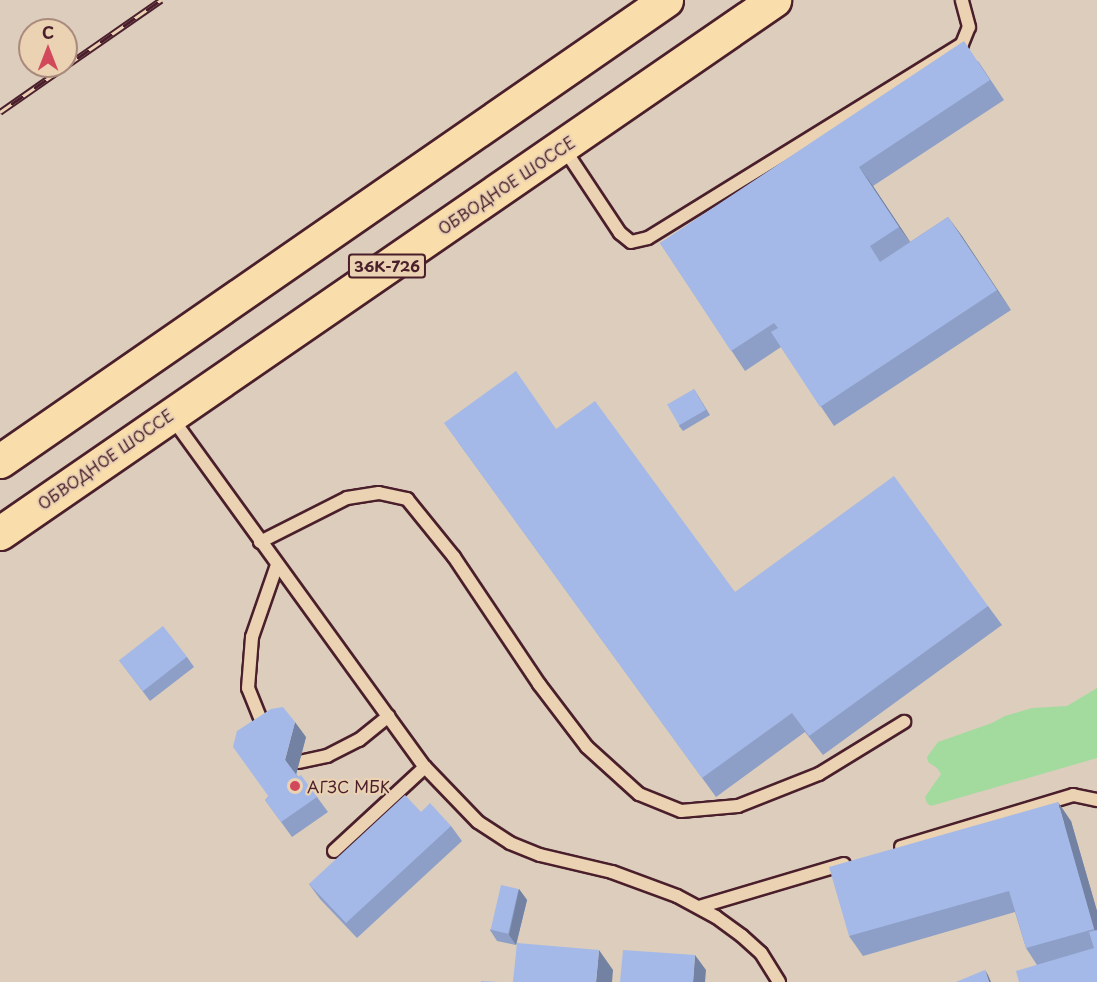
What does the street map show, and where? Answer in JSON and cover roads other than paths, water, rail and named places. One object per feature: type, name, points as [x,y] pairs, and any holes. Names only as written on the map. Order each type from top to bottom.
[{"type":"main road","points":[[0,461],[666,0]]},
{"type":"main road","name":"ОБВОДНОЕ ШОССЕ","points":[[0,533],[169,414],[774,0]]},
{"type":"lane","points":[[563,146],[620,233],[631,242],[648,238],[962,44],[969,27],[967,9],[962,0]]},
{"type":"lane","points":[[169,414],[425,767],[478,822],[510,843],[540,855],[612,872],[677,896],[699,907],[724,923],[761,953],[779,982]]},
{"type":"lane","points":[[260,542],[346,498],[379,493],[407,499],[454,557],[539,684],[587,747],[639,794],[681,811],[738,806],[819,774],[904,722]]},
{"type":"lane","points":[[266,733],[248,688],[252,637],[277,565]]},
{"type":"lane","points":[[299,762],[327,756],[359,740],[389,716]]},
{"type":"lane","points":[[334,851],[425,767]]},
{"type":"lane","points":[[891,850],[1073,795],[1097,790]]},
{"type":"lane","points":[[1073,795],[1097,800]]},
{"type":"lane","points":[[699,907],[857,860]]},
{"type":"railway","points":[[78,58],[161,0]]},
{"type":"railway","points":[[0,112],[49,78]]},
{"type":"place","name":"АГЗС МБК","points":[[295,786]]}]
